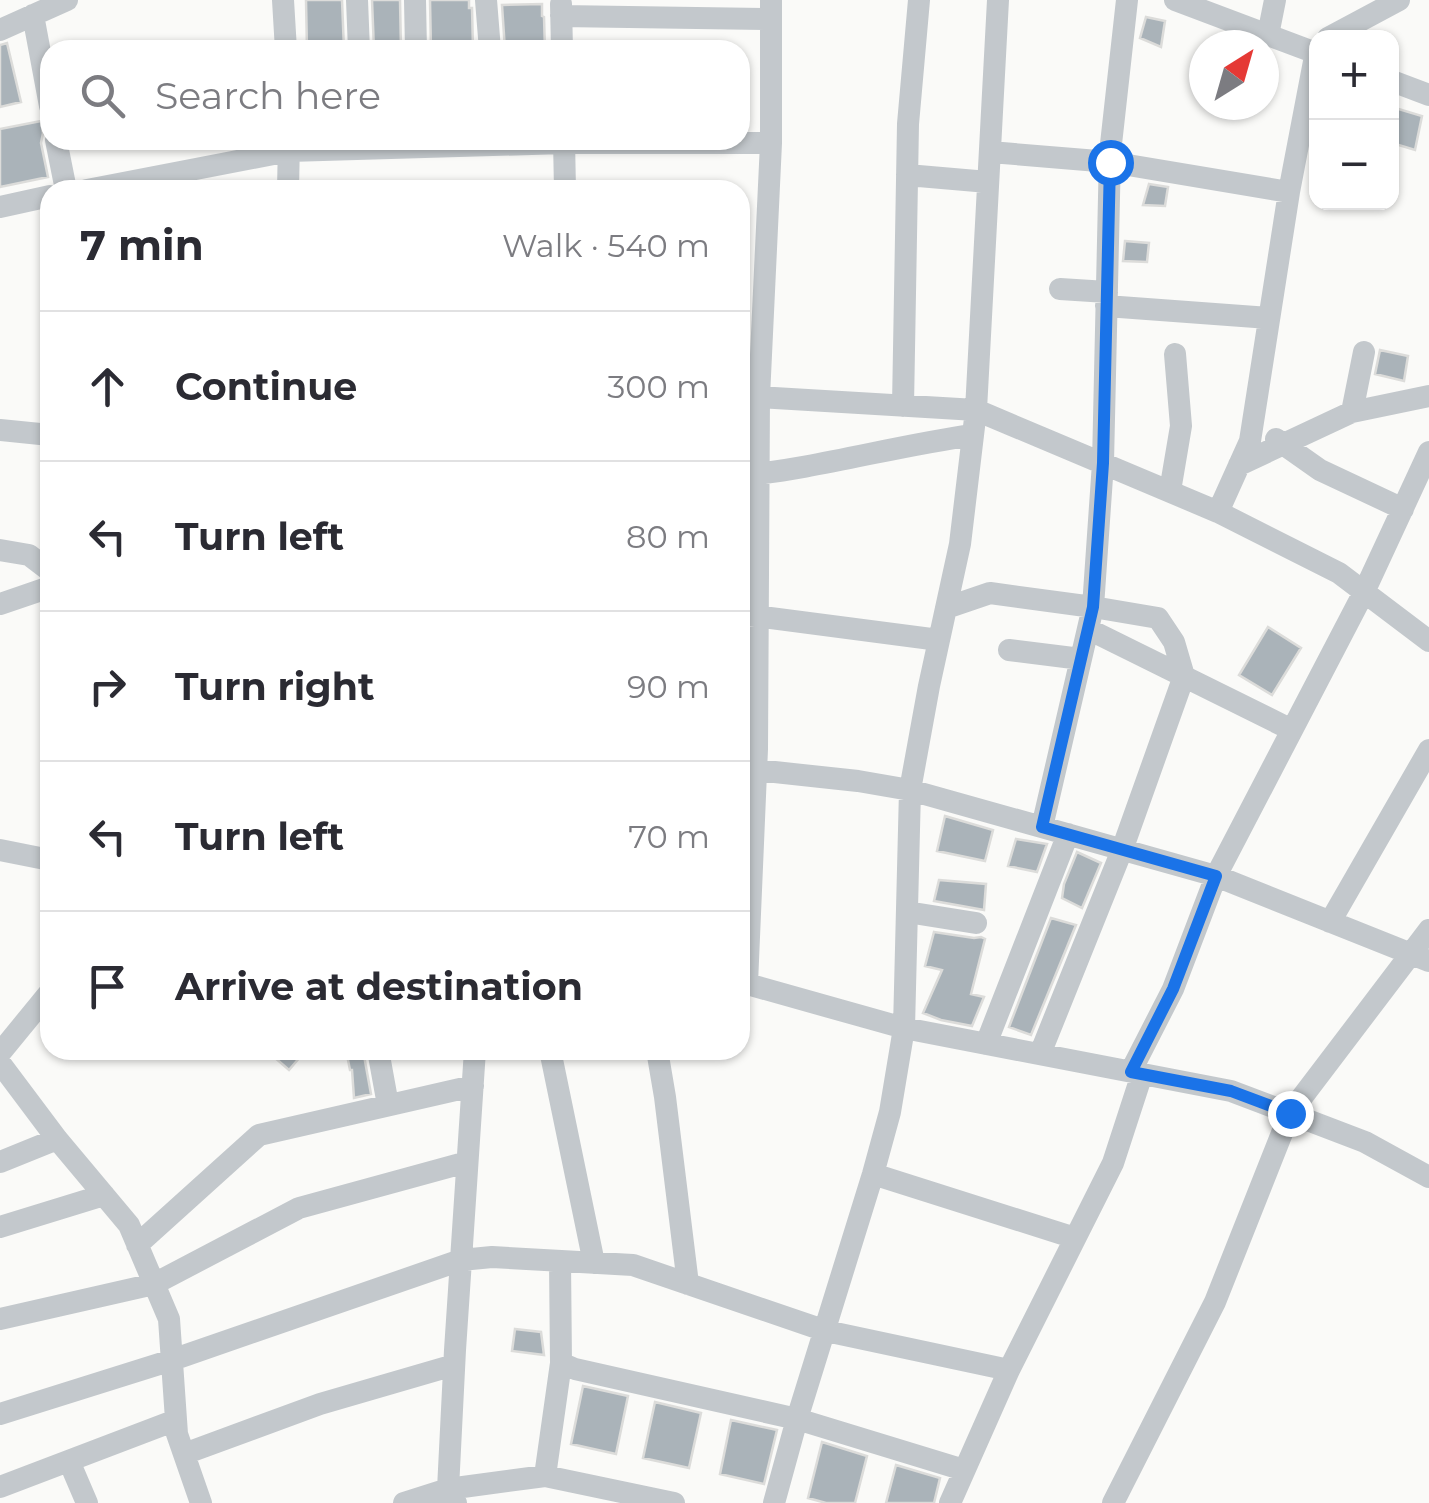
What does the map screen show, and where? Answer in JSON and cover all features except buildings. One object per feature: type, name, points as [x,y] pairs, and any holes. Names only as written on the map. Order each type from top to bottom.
[{"type":"street","points":[[0,30],[67,0]]},
{"type":"street","points":[[283,0],[285,40]]},
{"type":"street","points":[[357,0],[359,40]]},
{"type":"street","points":[[415,0],[416,40]]},
{"type":"street","points":[[486,0],[489,40]]},
{"type":"street","points":[[903,406],[908,124],[919,0]]},
{"type":"street","points":[[774,1503],[874,1174],[890,1112],[904,1028],[910,790],[960,544],[974,435],[998,0]]},
{"type":"street","points":[[1042,827],[1090,618],[1103,463],[1110,162],[1127,0]]},
{"type":"street","points":[[1175,0],[1255,30]]},
{"type":"street","points":[[1269,30],[1275,0]]},
{"type":"street","points":[[1346,30],[1385,3]]},
{"type":"street","points":[[562,40],[561,8],[771,9],[766,262],[750,370],[760,397],[750,468]]},
{"type":"street","points":[[33,15],[40,52]]},
{"type":"street","points":[[1279,38],[1309,46]]},
{"type":"street","points":[[1399,84],[1429,96]]},
{"type":"street","points":[[1218,512],[1250,441],[1289,192],[1309,97]]},
{"type":"street","points":[[750,142],[771,142]]},
{"type":"street","points":[[58,150],[64,180]]},
{"type":"street","points":[[132,180],[271,150]]},
{"type":"street","points":[[288,180],[289,150]]},
{"type":"street","points":[[564,150],[566,180]]},
{"type":"street","points":[[990,152],[1110,162],[1289,192]]},
{"type":"street","points":[[907,175],[988,182]]},
{"type":"street","points":[[0,207],[40,198]]},
{"type":"street","points":[[750,261],[766,262]]},
{"type":"street","points":[[1060,289],[1106,299],[1269,318]]},
{"type":"street","points":[[1352,412],[1364,352]]},
{"type":"street","points":[[1170,492],[1181,426],[1176,354]]},
{"type":"street","points":[[1239,465],[1352,412],[1429,396]]},
{"type":"street","points":[[760,397],[976,410],[1218,512],[1340,573],[1429,641]]},
{"type":"street","points":[[1252,423],[1320,470],[1403,509]]},
{"type":"street","points":[[0,430],[40,434]]},
{"type":"street","points":[[750,475],[974,435]]},
{"type":"street","points":[[950,1503],[1009,1370],[1113,1163],[1137,1072],[1216,876],[1364,592],[1429,452]]},
{"type":"street","points":[[0,550],[29,556],[40,564]]},
{"type":"street","points":[[0,604],[40,590]]},
{"type":"street","points":[[946,608],[990,593],[1090,618],[1158,618],[1174,642],[1184,676],[1122,850],[1040,1054]]},
{"type":"street","points":[[750,615],[938,640]]},
{"type":"street","points":[[1090,618],[1184,676],[1292,730]]},
{"type":"street","points":[[1009,650],[1081,659]]},
{"type":"street","points":[[750,685],[750,784]]},
{"type":"street","points":[[1330,922],[1429,750]]},
{"type":"street","points":[[751,755],[910,790],[1216,876],[1420,958]]},
{"type":"street","points":[[986,1044],[1068,834]]},
{"type":"street","points":[[0,850],[40,858]]},
{"type":"street","points":[[907,912],[976,923]]},
{"type":"street","points":[[1113,1503],[1215,1302],[1290,1113],[1420,958],[1429,930]]},
{"type":"street","points":[[750,985],[904,1028],[1231,1091],[1365,1142],[1429,1177]]},
{"type":"street","points":[[0,1053],[40,1004]]},
{"type":"street","points":[[380,1060],[388,1106]]},
{"type":"street","points":[[452,1496],[454,1366],[474,1060]]},
{"type":"street","points":[[552,1060],[594,1263]]},
{"type":"street","points":[[658,1060],[688,1284]]},
{"type":"street","points":[[0,1063],[129,1226],[138,1245],[169,1319],[178,1434],[201,1503]]},
{"type":"street","points":[[138,1245],[258,1135],[473,1086]]},
{"type":"street","points":[[0,1162],[57,1139]]},
{"type":"street","points":[[0,1320],[154,1284],[299,1208],[467,1162]]},
{"type":"street","points":[[874,1174],[1076,1238]]},
{"type":"street","points":[[0,1227],[104,1195]]},
{"type":"street","points":[[0,1414],[172,1360],[460,1260],[492,1257],[633,1265],[826,1330],[1009,1370]]},
{"type":"street","points":[[545,1476],[561,1362],[560,1261]]},
{"type":"street","points":[[561,1362],[797,1420],[964,1470]]},
{"type":"street","points":[[184,1454],[320,1404],[454,1366]]},
{"type":"street","points":[[0,1486],[176,1420]]},
{"type":"street","points":[[69,1460],[87,1503]]},
{"type":"street","points":[[404,1503],[545,1476],[674,1503]]},
{"type":"route","points":[[1110,162],[1103,463],[1093,607],[1042,827],[1216,876],[1173,989],[1131,1072],[1231,1091],[1290,1113]]}]
